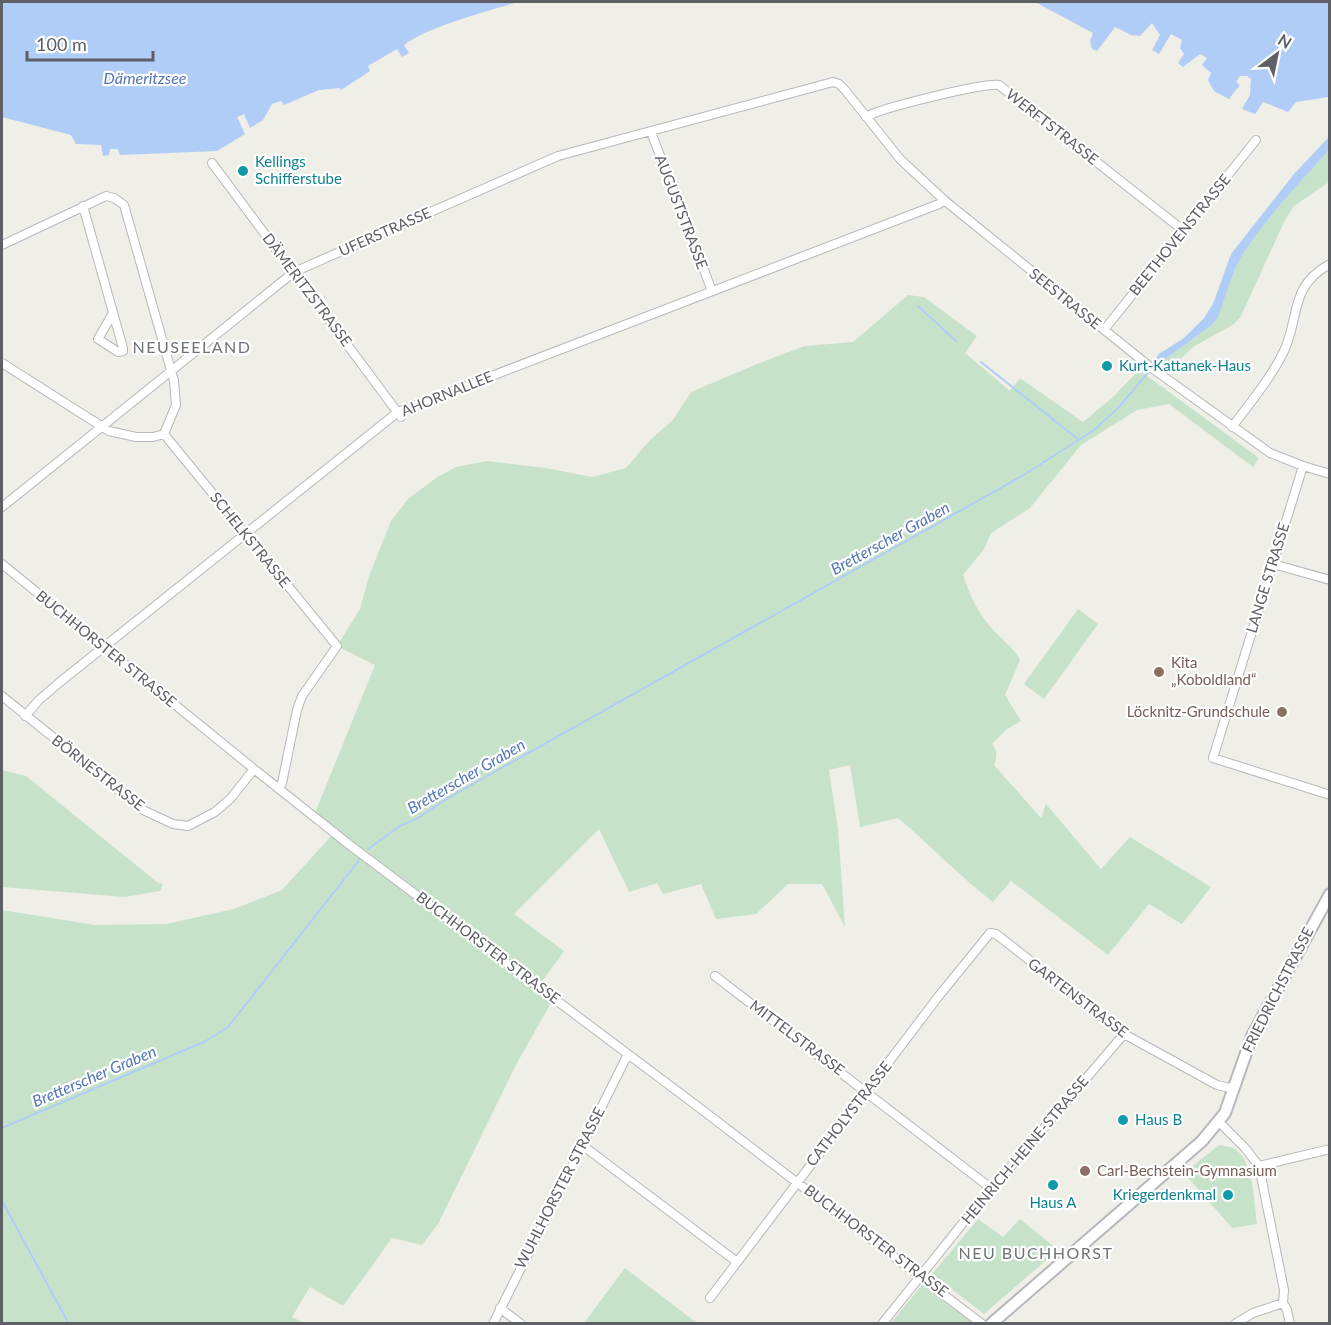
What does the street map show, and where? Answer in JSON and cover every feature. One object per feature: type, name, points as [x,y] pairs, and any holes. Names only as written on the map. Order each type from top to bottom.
[{"type":"main road","name":"FRIEDRICHSTRASSE","points":[[991,1323],[1202,1141],[1219,1122],[1225,1113],[1252,1036],[1329,894]]},
{"type":"street","name":"SEESTRASSE","points":[[833,82],[845,90],[900,159],[944,200],[1149,366],[1270,453],[1329,474]]},
{"type":"street","name":"UFERSTRASSE","points":[[2,507],[294,272],[558,156],[833,82]]},
{"type":"street","name":"WERFTSTRASSE","points":[[866,117],[874,112],[955,93],[999,86],[1184,231]]},
{"type":"street","name":"AUGUSTSTRASSE","points":[[651,132],[712,291]]},
{"type":"street","name":"BEETHOVENSTRASSE","points":[[1104,330],[1256,140]]},
{"type":"street","name":"DÄMERITZSTRASSE","points":[[212,163],[400,415]]},
{"type":"street","points":[[2,245],[106,196],[124,205],[171,371],[176,405],[164,434],[153,437],[120,435],[101,427],[2,363]]},
{"type":"street","name":"AHORNALLEE","points":[[25,716],[60,682],[400,415],[939,204],[944,200]]},
{"type":"street","points":[[83,206],[123,348],[123,351],[118,352],[98,339],[113,313]]},
{"type":"street","points":[[1232,427],[1284,351],[1300,295],[1308,283],[1329,264]]},
{"type":"street","name":"SCHELKSTRASSE","points":[[164,434],[337,646],[302,696],[279,789]]},
{"type":"street","name":"LANGE STRASSE","points":[[1302,466],[1213,758],[1329,795]]},
{"type":"street","name":"BUCHHORSTER STRASSE","points":[[2,564],[254,770],[355,849],[982,1323]]},
{"type":"street","points":[[1273,564],[1329,580]]},
{"type":"street","name":"BÖRNESTRASSE","points":[[2,696],[143,810],[173,824],[188,826],[215,812],[231,798],[254,770]]},
{"type":"street","name":"GARTENSTRASSE","points":[[990,933],[996,934],[1124,1034],[1217,1085],[1234,1089]]},
{"type":"street","name":"CATHOLYSTRASSE","points":[[710,1298],[951,980],[990,933]]},
{"type":"street","name":"MITTELSTRASSE","points":[[715,976],[992,1189]]},
{"type":"street","name":"HEINRICH-HEINE-STRASSE","points":[[882,1323],[1124,1034]]},
{"type":"street","name":"WUHLHORSTER STRASSE","points":[[493,1323],[628,1054]]},
{"type":"street","points":[[1219,1122],[1238,1140],[1259,1166],[1284,1290],[1283,1303],[1290,1323]]},
{"type":"street","points":[[582,1146],[737,1262]]},
{"type":"street","points":[[1259,1166],[1329,1149]]},
{"type":"street","points":[[1235,1323],[1253,1313],[1283,1303]]},
{"type":"street","points":[[500,1308],[521,1323]]},
{"type":"green space","points":[[1329,150],[1329,182],[1294,206],[1285,220],[1241,316],[1234,324],[1193,347],[1167,372],[1157,365],[1212,325],[1218,316],[1238,263],[1251,242],[1283,201]]},
{"type":"green space","points":[[908,295],[924,297],[977,336],[965,353],[1010,391],[1020,378],[1083,422],[1114,396],[1139,370],[1259,458],[1253,467],[1169,404],[1137,410],[1081,445],[1030,508],[991,533],[984,549],[963,575],[981,614],[993,630],[1014,650],[1020,660],[1005,695],[1021,721],[1007,729],[992,744],[996,754],[994,765],[1041,818],[1046,804],[1101,869],[1130,837],[1211,887],[1182,924],[1149,904],[1108,955],[1011,881],[993,902],[898,818],[860,827],[850,765],[829,770],[838,830],[845,927],[822,884],[788,884],[756,914],[716,919],[701,884],[663,894],[657,883],[629,892],[599,829],[514,914],[564,951],[536,990],[551,1003],[517,1063],[438,1224],[422,1245],[392,1238],[343,1306],[310,1287],[292,1317],[304,1323],[2,1323],[2,910],[95,925],[166,924],[234,909],[282,890],[335,832],[315,813],[375,665],[337,646],[360,609],[369,576],[391,521],[408,499],[436,478],[456,467],[487,461],[546,468],[592,477],[626,468],[650,440],[673,420],[691,392],[805,346],[853,342]]},
{"type":"green space","points":[[1078,609],[1098,624],[1044,699],[1024,684]]},
{"type":"green space","points":[[2,770],[26,776],[157,882],[163,884],[160,891],[125,897],[2,887]]},
{"type":"green space","points":[[1219,1145],[1233,1148],[1245,1161],[1252,1182],[1257,1224],[1232,1228],[1184,1173]]},
{"type":"green space","points":[[978,1219],[1003,1237],[1020,1219],[1058,1250],[984,1314],[932,1274]]},
{"type":"green space","points":[[625,1268],[693,1320],[698,1323],[584,1323]]},
{"type":"green space","points":[[922,1285],[973,1323],[891,1323]]},
{"type":"water","name":"Dämeritzsee","points":[[2,2],[517,2],[458,20],[415,38],[404,45],[409,53],[402,57],[397,49],[368,66],[370,71],[341,90],[340,88],[319,90],[284,105],[281,101],[272,104],[263,120],[250,128],[244,114],[237,117],[245,134],[217,151],[120,155],[118,149],[110,149],[109,155],[103,156],[101,145],[76,144],[71,135],[2,117]]},
{"type":"water","points":[[1035,2],[1329,2],[1329,97],[1296,102],[1288,112],[1263,102],[1255,114],[1242,109],[1250,95],[1251,79],[1247,76],[1240,76],[1236,82],[1240,85],[1229,99],[1214,91],[1208,80],[1211,73],[1202,65],[1207,58],[1200,54],[1183,67],[1178,63],[1184,54],[1180,48],[1182,40],[1171,34],[1159,54],[1152,50],[1160,35],[1152,23],[1140,36],[1131,35],[1115,27],[1097,51],[1092,49],[1090,41],[1093,33]]},
{"type":"water","points":[[1329,137],[1329,150],[1272,214],[1242,256],[1218,317],[1212,325],[1157,365],[1153,362],[1159,354],[1184,338],[1204,318],[1213,304],[1231,254],[1294,174]]},
{"type":"waterway","points":[[918,306],[956,341]]},
{"type":"waterway","points":[[981,362],[1079,440]]},
{"type":"waterway","name":"Bretterscher Graben","points":[[368,849],[400,826],[418,818],[448,798],[1022,476],[1094,430],[1119,407],[1157,362]]},
{"type":"waterway","name":"Bretterscher Graben","points":[[2,1128],[206,1041],[228,1027],[360,859]]},
{"type":"waterway","points":[[2,1201],[69,1324]]},
{"type":"place","name":"Kellings Schifferstube","points":[[243,171]]},
{"type":"place","name":"Kurt-Kattanek-Haus","points":[[1107,366]]},
{"type":"place","name":"Kita „Koboldland“","points":[[1159,672]]},
{"type":"place","name":"Löcknitz-Grundschule","points":[[1282,712]]},
{"type":"place","name":"Haus B","points":[[1123,1120]]},
{"type":"place","name":"Carl-Bechstein-Gymnasium","points":[[1085,1171]]},
{"type":"place","name":"Haus A","points":[[1053,1185]]},
{"type":"place","name":"Kriegerdenkmal","points":[[1228,1195]]},
{"type":"district","name":"NEUSEELAND","points":[[192,347]]},
{"type":"district","name":"NEU BUCHHORST","points":[[1036,1253]]}]
